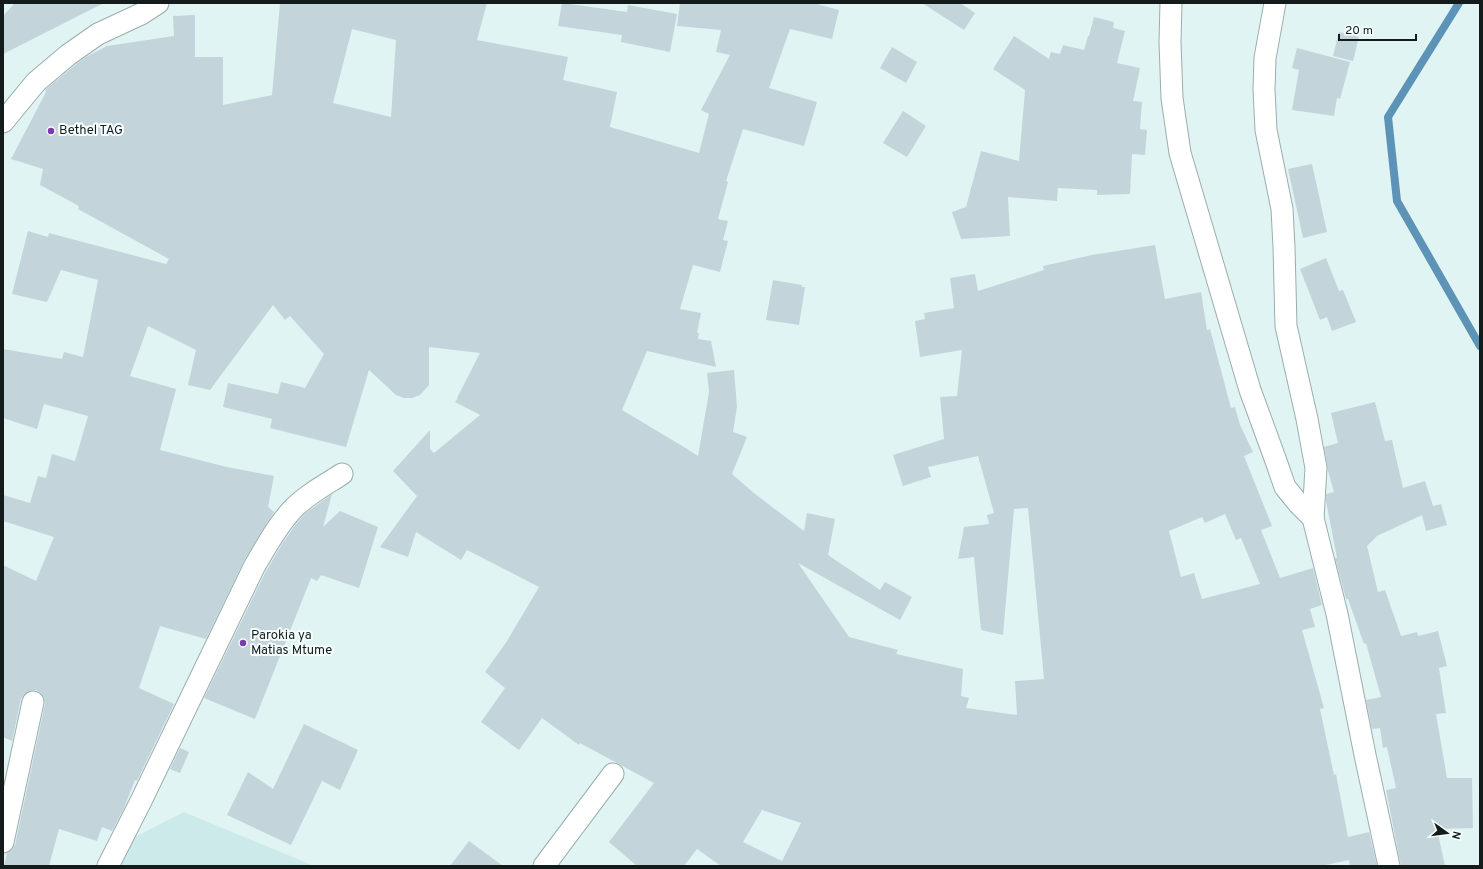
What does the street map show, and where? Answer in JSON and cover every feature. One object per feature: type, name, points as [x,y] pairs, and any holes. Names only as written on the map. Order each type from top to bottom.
[{"type":"street","points":[[3,122],[36,82],[68,55],[98,34],[141,14],[158,3]]},
{"type":"street","points":[[1171,3],[1170,42],[1172,98],[1180,153],[1250,390],[1283,481],[1286,488],[1298,503],[1313,518]]},
{"type":"street","points":[[1275,3],[1265,58],[1264,90],[1266,130],[1282,209],[1286,326],[1307,419],[1316,468],[1313,518],[1337,614],[1389,866]]},
{"type":"street","points":[[108,866],[141,802],[254,567],[276,530],[292,510],[311,494],[342,474]]},
{"type":"street","points":[[3,842],[33,702]]},
{"type":"street","points":[[544,866],[613,774]]},
{"type":"shaded area","points":[[184,812],[314,866],[115,866],[125,842]]},
{"type":"building","points":[[15,3],[104,3],[3,54],[3,16]]},
{"type":"building","points":[[280,3],[487,3],[477,40],[568,57],[563,80],[617,92],[610,127],[699,153],[709,114],[701,110],[730,55],[716,52],[721,30],[677,26],[680,3],[813,3],[839,10],[832,39],[790,29],[769,88],[817,102],[804,146],[743,129],[726,181],[728,182],[718,219],[728,221],[723,240],[728,241],[720,272],[693,265],[680,309],[701,313],[697,333],[699,333],[698,339],[711,341],[716,367],[647,351],[622,410],[698,456],[709,392],[707,373],[734,370],[737,407],[733,432],[747,437],[732,474],[755,494],[804,531],[807,513],[835,519],[828,555],[880,590],[885,582],[912,597],[900,620],[798,563],[849,637],[898,650],[896,654],[963,669],[961,696],[969,698],[966,708],[1017,715],[1015,681],[1044,679],[1028,508],[1014,509],[1003,635],[981,630],[974,557],[958,559],[964,527],[989,524],[987,515],[994,513],[978,456],[928,467],[931,477],[903,486],[893,455],[944,439],[940,397],[957,396],[962,350],[920,357],[915,321],[925,319],[924,313],[954,308],[950,278],[975,274],[978,291],[1044,270],[1043,266],[1092,255],[1155,245],[1165,299],[1201,292],[1207,330],[1210,329],[1231,408],[1235,407],[1240,425],[1253,452],[1244,456],[1272,526],[1261,530],[1280,578],[1313,568],[1322,605],[1310,609],[1315,627],[1302,630],[1324,708],[1320,709],[1334,775],[1336,774],[1348,837],[1369,832],[1377,866],[1350,866],[1349,860],[1321,866],[721,866],[697,849],[684,866],[637,866],[609,842],[654,783],[580,743],[579,745],[542,718],[519,750],[481,722],[505,688],[485,672],[507,641],[539,587],[467,550],[461,560],[416,532],[408,557],[380,547],[417,496],[393,471],[430,430],[430,449],[434,453],[480,415],[455,402],[480,353],[429,347],[429,385],[420,395],[412,398],[404,398],[396,395],[369,370],[346,447],[270,428],[272,419],[223,407],[228,383],[278,394],[281,382],[305,388],[324,354],[290,316],[285,320],[273,305],[210,390],[188,385],[196,350],[148,326],[130,376],[176,389],[160,450],[227,467],[274,476],[268,507],[274,512],[244,561],[206,639],[160,626],[139,688],[174,704],[137,781],[135,780],[124,808],[112,831],[102,827],[97,841],[59,829],[49,866],[4,866],[7,853],[12,850],[15,845],[45,704],[41,693],[36,690],[24,694],[21,699],[12,741],[3,737],[3,565],[36,581],[54,537],[3,521],[3,495],[30,503],[38,476],[46,478],[52,454],[75,461],[88,416],[44,404],[37,429],[3,418],[3,349],[62,359],[64,352],[83,357],[98,280],[61,270],[47,302],[12,294],[28,231],[48,237],[49,233],[166,264],[169,259],[78,209],[79,206],[40,185],[43,169],[11,159],[46,92],[45,90],[86,57],[107,46],[174,36],[173,16],[195,15],[195,57],[223,57],[223,105],[272,95]],"holes":[[[352,29],[396,40],[391,117],[333,103]],[[1225,514],[1236,540],[1241,538],[1260,584],[1202,599],[1194,573],[1181,577],[1169,531],[1202,517],[1205,523]],[[762,810],[801,823],[782,861],[743,842]]]},
{"type":"building","points":[[562,3],[627,12],[628,5],[677,14],[670,52],[621,42],[622,35],[558,26]]},
{"type":"building","points":[[922,3],[960,3],[975,13],[964,30]]},
{"type":"building","points":[[1094,17],[1114,22],[1113,28],[1125,31],[1117,63],[1140,68],[1133,101],[1142,102],[1140,129],[1147,130],[1145,155],[1132,154],[1130,194],[1097,195],[1097,190],[1058,188],[1057,201],[1008,197],[1010,236],[961,239],[952,212],[966,207],[981,151],[1019,161],[1025,90],[993,69],[1014,36],[1049,59],[1051,52],[1060,54],[1063,45],[1084,50]]},
{"type":"building","points":[[1339,32],[1359,37],[1353,61],[1333,56]]},
{"type":"building","points":[[892,47],[917,62],[906,83],[880,68]]},
{"type":"building","points":[[1297,48],[1350,62],[1340,99],[1337,98],[1334,116],[1292,110],[1299,70],[1292,68]]},
{"type":"building","points":[[903,111],[926,126],[907,157],[883,143]]},
{"type":"building","points":[[1312,164],[1327,232],[1303,238],[1288,169]]},
{"type":"building","points":[[1326,258],[1339,291],[1343,290],[1356,322],[1332,331],[1327,317],[1320,320],[1300,269]]},
{"type":"building","points":[[773,280],[802,285],[802,287],[805,287],[799,325],[766,320]]},
{"type":"building","points":[[1375,402],[1385,441],[1392,440],[1403,488],[1425,481],[1433,506],[1441,504],[1447,525],[1426,531],[1422,515],[1377,536],[1367,546],[1378,592],[1385,590],[1401,636],[1417,632],[1418,636],[1438,631],[1447,666],[1439,668],[1446,713],[1436,714],[1447,778],[1472,778],[1473,828],[1437,829],[1445,866],[1401,866],[1386,790],[1396,788],[1387,747],[1383,748],[1380,728],[1372,729],[1366,700],[1381,697],[1366,643],[1364,644],[1348,599],[1346,599],[1335,558],[1337,558],[1326,501],[1326,494],[1334,492],[1328,471],[1324,447],[1338,443],[1331,413]]},
{"type":"building","points":[[332,494],[323,527],[340,511],[378,527],[359,588],[321,575],[317,581],[311,578],[255,719],[204,698],[265,573],[282,544],[306,513]]},
{"type":"building","points":[[304,724],[358,750],[340,790],[322,781],[291,845],[227,815],[248,772],[273,789]]},
{"type":"building","points":[[180,748],[189,752],[180,773],[170,769]]},
{"type":"building","points":[[469,841],[503,866],[450,866]]},
{"type":"waterway","points":[[1459,3],[1388,117],[1397,201],[1480,346]]},
{"type":"place","name":"Bethel TAG","points":[[51,131]]},
{"type":"place","name":"Parokia ya Matias Mtume","points":[[243,643]]}]
